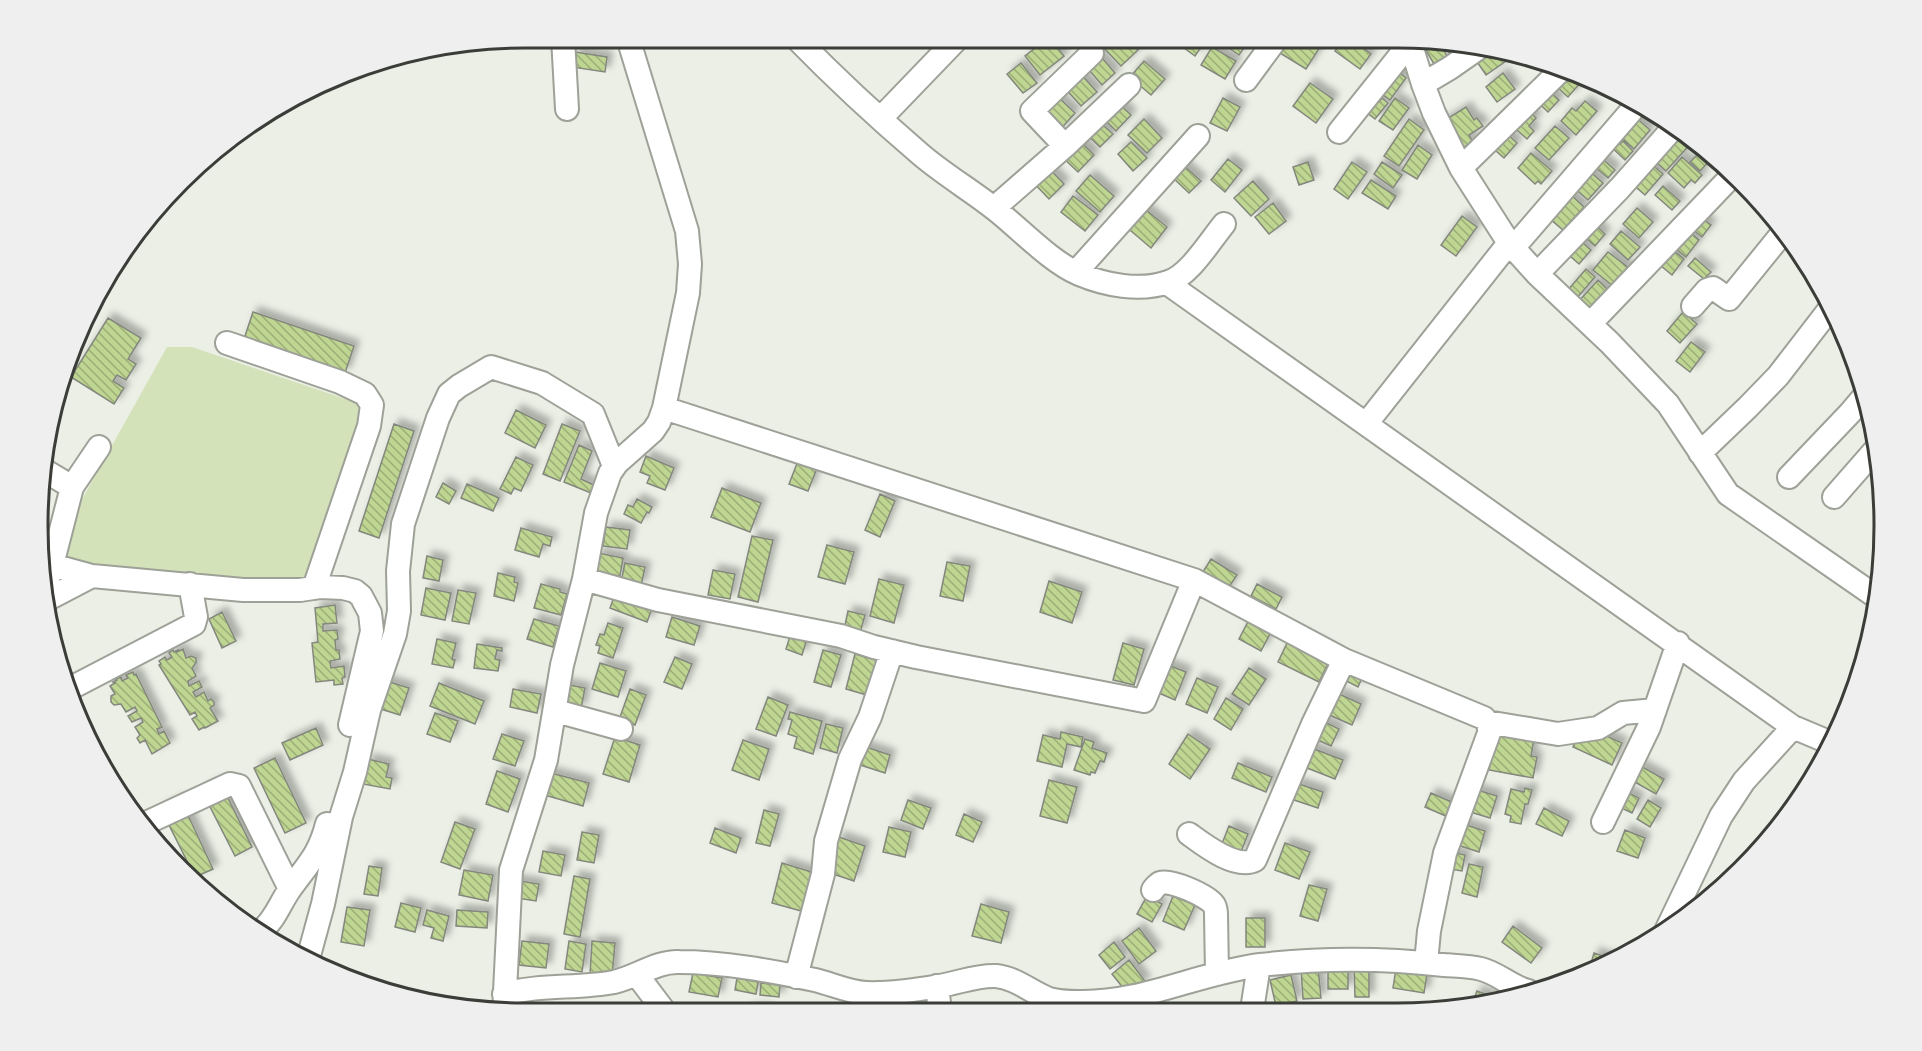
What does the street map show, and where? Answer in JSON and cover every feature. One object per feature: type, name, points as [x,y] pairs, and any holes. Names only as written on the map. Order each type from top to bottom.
[{"type":"street","points":[[564,48],[567,109]]},
{"type":"street","points":[[504,1002],[511,870],[546,760],[562,665],[584,579],[596,513],[604,485],[614,466],[653,431],[664,408],[688,293],[690,264],[687,231],[631,48]]},
{"type":"street","points":[[806,48],[825,68],[920,154],[994,208],[1047,252],[1076,272],[1097,281],[1147,286],[1167,283],[1182,274],[1224,224]]},
{"type":"street","points":[[881,118],[948,48]]},
{"type":"street","points":[[1246,80],[1270,48]]},
{"type":"street","points":[[1339,132],[1403,48]]},
{"type":"street","points":[[1411,48],[1434,113],[1461,168],[1511,245],[1668,404],[1728,494],[1869,592]]},
{"type":"street","points":[[1065,146],[1032,111],[1092,53]]},
{"type":"street","points":[[1423,84],[1470,54]]},
{"type":"street","points":[[1461,168],[1556,75]]},
{"type":"street","points":[[994,208],[1065,146],[1129,85]]},
{"type":"street","points":[[1366,424],[1511,245],[1632,110]]},
{"type":"street","points":[[1538,274],[1669,133]]},
{"type":"street","points":[[1076,272],[1198,136]]},
{"type":"street","points":[[1590,324],[1727,181]]},
{"type":"street","points":[[1693,306],[1707,290],[1713,288],[1729,299],[1778,239]]},
{"type":"street","points":[[1167,283],[1794,727],[1823,740]]},
{"type":"street","points":[[1700,453],[1778,376],[1825,315]]},
{"type":"street","points":[[227,343],[340,382],[364,394],[372,405],[369,426],[314,588]]},
{"type":"street","points":[[310,952],[323,904],[341,817],[355,772],[369,710],[395,634],[399,610],[398,571],[403,524],[438,418],[449,394],[491,367],[542,383],[593,414],[614,466]]},
{"type":"street","points":[[1789,477],[1858,403]]},
{"type":"street","points":[[664,408],[1194,580],[1344,660],[1484,718],[1489,733],[1449,840],[1429,931],[1426,963]]},
{"type":"street","points":[[50,572],[72,487],[99,447]]},
{"type":"street","points":[[1834,497],[1869,457]]},
{"type":"street","points":[[51,474],[72,487]]},
{"type":"street","points":[[52,566],[92,576],[243,590],[343,588],[355,591],[361,596],[370,613],[372,631],[321,846],[290,889],[272,921],[266,927]]},
{"type":"street","points":[[53,595],[92,576]]},
{"type":"street","points":[[584,579],[658,600],[841,636],[892,651],[1025,680],[1091,689],[1144,700],[1194,580]]},
{"type":"street","points":[[76,686],[185,631],[194,624],[196,616],[190,584]]},
{"type":"street","points":[[1604,822],[1649,727],[1678,643]]},
{"type":"street","points":[[796,977],[823,874],[826,841],[850,759],[870,717],[892,651]]},
{"type":"street","points":[[1189,834],[1215,852],[1236,861],[1250,863],[1255,860],[1313,724],[1344,660]]},
{"type":"street","points":[[1487,722],[1558,734],[1598,728],[1623,713],[1655,710]]},
{"type":"street","points":[[556,711],[621,729]]},
{"type":"street","points":[[1674,914],[1721,816],[1744,781],[1794,727]]},
{"type":"street","points":[[151,821],[230,784],[236,784],[290,889]]},
{"type":"street","points":[[1153,890],[1162,883],[1168,883],[1201,895],[1216,908],[1217,974]]},
{"type":"street","points":[[505,1002],[532,989],[612,982],[638,975],[664,963],[679,962],[796,977],[868,993],[938,986],[990,976],[1008,978],[1044,997],[1061,1001],[1148,1002],[1217,974],[1259,965],[1376,960],[1481,969],[1517,988]]},
{"type":"street","points":[[1253,1003],[1259,965]]},
{"type":"street","points":[[638,975],[658,1003]]},
{"type":"street","points":[[938,986],[939,1003]]},
{"type":"green space","points":[[167,347],[192,347],[357,403],[360,407],[310,578],[304,584],[83,567],[62,557],[81,501]]},
{"type":"building","points":[[1035,48],[1058,48],[1064,56],[1040,75],[1025,56]]},
{"type":"building","points":[[1104,48],[1136,48],[1138,50],[1121,66]]},
{"type":"building","points":[[1184,48],[1201,48],[1195,56]]},
{"type":"building","points":[[1211,48],[1236,61],[1225,79],[1201,65]]},
{"type":"building","points":[[1229,48],[1244,48],[1239,55]]},
{"type":"building","points":[[1276,48],[1319,48],[1306,69],[1275,50]]},
{"type":"building","points":[[1337,48],[1363,48],[1371,54],[1360,69],[1335,51]]},
{"type":"building","points":[[1425,49],[1444,51],[1447,56],[1434,64]]},
{"type":"building","points":[[1096,51],[1115,73],[1102,85],[1083,63]]},
{"type":"building","points":[[575,52],[607,57],[605,72],[572,67]]},
{"type":"building","points":[[1472,54],[1506,61],[1486,75]]},
{"type":"building","points":[[1144,61],[1165,79],[1151,95],[1130,77]]},
{"type":"building","points":[[1021,63],[1037,83],[1023,93],[1007,74]]},
{"type":"building","points":[[1391,66],[1406,78],[1390,100],[1374,88]]},
{"type":"building","points":[[1079,72],[1097,92],[1081,106],[1063,86]]},
{"type":"building","points":[[1503,73],[1515,89],[1497,102],[1486,87]]},
{"type":"building","points":[[1553,74],[1579,84],[1568,97],[1548,79]]},
{"type":"building","points":[[1310,83],[1333,99],[1316,123],[1293,106]]},
{"type":"building","points":[[1543,85],[1559,100],[1548,112],[1532,97]]},
{"type":"building","points":[[1055,94],[1075,113],[1059,131],[1038,112]]},
{"type":"building","points":[[1371,95],[1379,102],[1382,98],[1388,103],[1375,119],[1361,108]]},
{"type":"building","points":[[1223,98],[1240,107],[1227,131],[1210,123]]},
{"type":"building","points":[[1395,98],[1409,108],[1393,130],[1379,121]]},
{"type":"building","points":[[1114,99],[1131,115],[1116,131],[1099,114]]},
{"type":"building","points":[[1585,101],[1597,111],[1576,135],[1561,121],[1572,108],[1576,111]]},
{"type":"building","points":[[1524,106],[1536,118],[1529,126],[1534,131],[1527,139],[1509,123]]},
{"type":"building","points":[[1466,107],[1474,120],[1477,118],[1483,126],[1469,135],[1473,142],[1459,150],[1442,122]]},
{"type":"building","points":[[1634,116],[1650,130],[1634,149],[1617,134]]},
{"type":"building","points":[[1144,119],[1162,138],[1147,153],[1128,135]]},
{"type":"building","points":[[1409,119],[1424,130],[1399,166],[1384,156]]},
{"type":"building","points":[[1097,120],[1113,134],[1100,147],[1085,133]]},
{"type":"building","points":[[1555,126],[1569,138],[1549,160],[1535,148]]},
{"type":"building","points":[[1502,129],[1517,143],[1504,158],[1488,144]]},
{"type":"building","points":[[1663,129],[1687,147],[1666,171],[1644,151]]},
{"type":"building","points":[[1076,137],[1094,155],[1078,172],[1059,154]]},
{"type":"building","points":[[1613,138],[1620,144],[1623,141],[1633,151],[1625,160],[1608,144]]},
{"type":"building","points":[[1131,142],[1147,158],[1133,171],[1118,154]]},
{"type":"building","points":[[1418,145],[1432,155],[1417,179],[1402,170]]},
{"type":"building","points":[[1531,153],[1552,171],[1541,184],[1538,181],[1535,184],[1518,168]]},
{"type":"building","points":[[1695,153],[1707,163],[1700,171],[1690,162],[1697,155]]},
{"type":"building","points":[[1597,154],[1615,170],[1608,178],[1596,168]]},
{"type":"building","points":[[1682,157],[1702,175],[1695,183],[1691,180],[1684,188],[1668,173]]},
{"type":"building","points":[[1228,159],[1242,170],[1225,192],[1211,180]]},
{"type":"building","points":[[1308,162],[1314,180],[1299,185],[1293,167]]},
{"type":"building","points":[[1352,162],[1367,172],[1348,199],[1334,189]]},
{"type":"building","points":[[1382,162],[1402,175],[1393,188],[1374,174]]},
{"type":"building","points":[[1649,162],[1663,174],[1645,195],[1631,183]]},
{"type":"building","points":[[1045,164],[1064,184],[1049,199],[1030,179]]},
{"type":"building","points":[[1182,164],[1201,181],[1189,193],[1171,176]]},
{"type":"building","points":[[1586,168],[1603,183],[1588,200],[1571,185]]},
{"type":"building","points":[[1090,175],[1114,196],[1100,212],[1076,191]]},
{"type":"building","points":[[1371,180],[1396,196],[1388,209],[1362,193]]},
{"type":"building","points":[[1253,181],[1269,199],[1251,216],[1234,198]]},
{"type":"building","points":[[1663,186],[1680,201],[1672,210],[1655,195]]},
{"type":"building","points":[[1564,188],[1584,207],[1563,230],[1550,219]]},
{"type":"building","points":[[1073,196],[1098,215],[1085,231],[1061,212]]},
{"type":"building","points":[[1273,203],[1286,221],[1269,234],[1255,217]]},
{"type":"building","points":[[1140,205],[1167,227],[1151,248],[1124,225]]},
{"type":"building","points":[[1637,208],[1653,222],[1639,238],[1623,224]]},
{"type":"building","points":[[1695,213],[1711,225],[1702,237],[1687,225]]},
{"type":"building","points":[[1462,216],[1477,227],[1456,256],[1441,245]]},
{"type":"building","points":[[1589,219],[1605,234],[1595,246],[1578,231]]},
{"type":"building","points":[[1684,228],[1699,240],[1686,257],[1670,244]]},
{"type":"building","points":[[1621,231],[1640,247],[1628,260],[1610,244]]},
{"type":"building","points":[[1574,235],[1591,250],[1579,264],[1562,249]]},
{"type":"building","points":[[1668,246],[1684,259],[1672,275],[1655,261]]},
{"type":"building","points":[[1608,252],[1629,268],[1614,287],[1593,270]]},
{"type":"building","points":[[1695,258],[1711,272],[1704,279],[1688,266]]},
{"type":"building","points":[[1586,269],[1595,277],[1576,299],[1567,291]]},
{"type":"building","points":[[1598,280],[1609,291],[1589,313],[1578,302]]},
{"type":"building","points":[[253,312],[354,346],[345,373],[244,339]]},
{"type":"building","points":[[1683,312],[1697,324],[1680,343],[1667,331]]},
{"type":"building","points":[[108,318],[141,338],[128,359],[136,364],[126,380],[117,375],[113,381],[124,388],[114,404],[72,375]]},
{"type":"building","points":[[1691,342],[1705,352],[1690,372],[1676,361]]},
{"type":"building","points":[[516,410],[546,425],[535,448],[505,433]]},
{"type":"building","points":[[394,424],[414,431],[379,538],[359,531]]},
{"type":"building","points":[[562,424],[580,431],[560,481],[543,474]]},
{"type":"building","points":[[579,445],[592,451],[581,479],[594,485],[591,493],[564,482]]},
{"type":"building","points":[[802,451],[821,458],[808,491],[789,484]]},
{"type":"building","points":[[646,456],[674,468],[665,490],[647,483],[650,476],[640,472]]},
{"type":"building","points":[[516,457],[533,465],[521,491],[514,488],[511,494],[500,489]]},
{"type":"building","points":[[443,483],[456,491],[449,504],[436,497]]},
{"type":"building","points":[[467,484],[499,498],[493,511],[461,498]]},
{"type":"building","points":[[722,488],[761,503],[750,532],[711,517]]},
{"type":"building","points":[[880,494],[895,501],[880,537],[865,530]]},
{"type":"building","points":[[637,499],[652,507],[641,523],[624,514],[628,505],[633,507]]},
{"type":"building","points":[[606,527],[630,530],[627,549],[603,546]]},
{"type":"building","points":[[521,528],[552,537],[550,546],[543,544],[539,557],[515,550]]},
{"type":"building","points":[[752,536],[773,540],[758,602],[738,597]]},
{"type":"building","points":[[827,545],[854,552],[845,584],[818,577]]},
{"type":"building","points":[[598,553],[623,558],[620,576],[594,572]]},
{"type":"building","points":[[427,556],[443,560],[439,581],[423,578]]},
{"type":"building","points":[[1211,559],[1237,575],[1223,596],[1198,580]]},
{"type":"building","points":[[947,562],[970,566],[963,601],[940,596]]},
{"type":"building","points":[[625,563],[645,567],[641,586],[621,582]]},
{"type":"building","points":[[713,570],[735,574],[730,599],[708,595]]},
{"type":"building","points":[[498,573],[515,577],[514,582],[518,583],[514,601],[494,596]]},
{"type":"building","points":[[879,579],[904,585],[894,623],[870,616]]},
{"type":"building","points":[[1049,581],[1082,592],[1072,623],[1040,612]]},
{"type":"building","points":[[541,584],[560,589],[560,592],[567,594],[561,615],[534,608]]},
{"type":"building","points":[[1257,584],[1282,597],[1276,609],[1251,596]]},
{"type":"building","points":[[426,588],[451,593],[445,620],[421,615]]},
{"type":"building","points":[[617,589],[654,603],[647,622],[610,608]]},
{"type":"building","points":[[458,590],[476,593],[469,624],[452,621]]},
{"type":"building","points":[[335,605],[337,623],[323,624],[323,631],[337,630],[336,650],[339,650],[340,659],[330,661],[331,668],[344,666],[343,684],[334,685],[334,680],[316,682],[312,643],[318,642],[315,608]]},
{"type":"building","points":[[848,611],[865,615],[860,633],[844,630]]},
{"type":"building","points":[[222,612],[236,641],[222,648],[209,619]]},
{"type":"building","points":[[1251,616],[1273,628],[1261,651],[1239,639]]},
{"type":"building","points":[[672,617],[700,626],[694,645],[666,637]]},
{"type":"building","points":[[534,619],[559,626],[553,647],[527,639]]},
{"type":"building","points":[[608,623],[623,628],[613,658],[598,653],[600,646],[596,645],[600,634],[604,635]]},
{"type":"building","points":[[791,633],[807,639],[802,655],[786,649]]},
{"type":"building","points":[[1292,633],[1333,653],[1319,682],[1278,662]]},
{"type":"building","points":[[437,639],[456,643],[452,659],[455,660],[453,668],[432,664]]},
{"type":"building","points":[[1123,643],[1144,649],[1134,685],[1113,680]]},
{"type":"building","points":[[477,644],[502,648],[502,651],[497,650],[495,659],[500,660],[498,671],[474,668]]},
{"type":"building","points":[[183,649],[186,658],[191,656],[196,658],[196,663],[192,668],[196,676],[188,681],[189,686],[199,681],[202,687],[193,692],[196,697],[204,692],[208,701],[211,699],[214,702],[210,708],[218,721],[199,730],[192,719],[197,716],[195,712],[190,715],[159,665],[161,664],[159,661],[165,657],[167,660],[172,657],[169,653],[173,650],[174,652],[178,650],[177,652]]},
{"type":"building","points":[[823,650],[841,655],[831,687],[814,682]]},
{"type":"building","points":[[855,654],[879,661],[870,696],[846,689]]},
{"type":"building","points":[[675,657],[692,664],[682,689],[664,682]]},
{"type":"building","points":[[600,663],[626,671],[618,697],[592,689]]},
{"type":"building","points":[[1163,663],[1186,672],[1175,700],[1152,690]]},
{"type":"building","points":[[1249,668],[1266,679],[1249,705],[1232,694]]},
{"type":"building","points":[[1365,671],[1358,687],[1335,675]]},
{"type":"building","points":[[133,672],[162,727],[157,729],[159,734],[164,731],[170,743],[152,754],[145,740],[140,743],[137,738],[140,735],[135,727],[143,722],[141,718],[132,722],[128,716],[137,711],[135,707],[126,712],[121,704],[114,705],[111,702],[111,696],[115,694],[110,686],[115,683],[113,682],[116,679],[121,677],[122,681],[128,678],[126,675]]},
{"type":"building","points":[[1197,678],[1218,687],[1207,713],[1186,704]]},
{"type":"building","points":[[383,680],[409,688],[400,715],[374,707]]},
{"type":"building","points":[[439,683],[484,701],[475,724],[430,706]]},
{"type":"building","points":[[559,683],[585,688],[581,709],[555,703]]},
{"type":"building","points":[[513,689],[541,694],[537,713],[510,707]]},
{"type":"building","points":[[630,689],[646,695],[635,725],[619,720]]},
{"type":"building","points":[[1337,693],[1361,704],[1352,725],[1327,714]]},
{"type":"building","points":[[768,697],[788,705],[776,736],[756,729]]},
{"type":"building","points":[[1226,698],[1243,709],[1231,730],[1214,719]]},
{"type":"building","points":[[790,712],[822,721],[813,754],[794,748],[797,737],[788,734],[792,720],[788,719]]},
{"type":"building","points":[[435,713],[458,721],[450,742],[427,734]]},
{"type":"building","points":[[1319,719],[1339,729],[1331,746],[1311,737]]},
{"type":"building","points":[[826,724],[843,728],[837,753],[820,748]]},
{"type":"building","points":[[1583,725],[1622,743],[1612,765],[1573,747]]},
{"type":"building","points":[[1497,726],[1535,733],[1531,756],[1537,757],[1533,778],[1489,770]]},
{"type":"building","points":[[316,728],[323,745],[290,760],[282,743]]},
{"type":"building","points":[[1061,732],[1083,737],[1081,747],[1067,744],[1062,767],[1037,761],[1043,735],[1060,739]]},
{"type":"building","points":[[502,734],[524,741],[515,766],[493,759]]},
{"type":"building","points":[[1188,734],[1210,749],[1190,779],[1169,764]]},
{"type":"building","points":[[615,737],[640,745],[629,782],[603,774]]},
{"type":"building","points":[[1085,739],[1094,742],[1092,748],[1107,753],[1104,762],[1100,761],[1095,773],[1091,772],[1090,775],[1074,770]]},
{"type":"building","points":[[743,740],[769,749],[759,780],[732,770]]},
{"type":"building","points":[[860,745],[890,755],[885,773],[854,763]]},
{"type":"building","points":[[1309,747],[1343,760],[1335,779],[1302,766]]},
{"type":"building","points":[[275,758],[306,823],[285,833],[254,768]]},
{"type":"building","points":[[368,759],[389,764],[386,777],[392,778],[390,789],[363,784]]},
{"type":"building","points":[[1238,763],[1272,777],[1266,792],[1232,778]]},
{"type":"building","points":[[1639,765],[1664,779],[1656,794],[1631,780]]},
{"type":"building","points":[[497,771],[520,779],[508,812],[486,804]]},
{"type":"building","points":[[547,772],[589,783],[583,806],[541,794]]},
{"type":"building","points":[[1049,780],[1077,787],[1067,823],[1040,816]]},
{"type":"building","points":[[220,782],[252,847],[235,856],[202,791]]},
{"type":"building","points":[[1296,783],[1323,792],[1318,808],[1291,799]]},
{"type":"building","points":[[1525,788],[1532,790],[1528,804],[1525,804],[1521,824],[1510,822],[1511,816],[1505,814],[1511,789],[1524,792]]},
{"type":"building","points":[[1474,789],[1497,796],[1490,818],[1467,811]]},
{"type":"building","points":[[1624,791],[1639,798],[1632,813],[1617,806]]},
{"type":"building","points":[[1431,793],[1454,803],[1448,817],[1425,807]]},
{"type":"building","points":[[181,800],[213,869],[200,875],[188,863],[161,809]]},
{"type":"building","points":[[908,800],[931,808],[923,829],[901,820]]},
{"type":"building","points":[[1648,800],[1661,808],[1650,827],[1637,819]]},
{"type":"building","points":[[1544,808],[1569,821],[1562,836],[1536,824]]},
{"type":"building","points":[[764,810],[779,814],[770,846],[756,843]]},
{"type":"building","points":[[964,814],[982,822],[973,842],[956,835]]},
{"type":"building","points":[[455,822],[475,829],[460,869],[441,862]]},
{"type":"building","points":[[1460,823],[1485,831],[1479,852],[1454,844]]},
{"type":"building","points":[[1229,826],[1248,834],[1240,854],[1221,846]]},
{"type":"building","points":[[889,827],[911,832],[905,857],[883,852]]},
{"type":"building","points":[[715,828],[741,838],[736,853],[710,843]]},
{"type":"building","points":[[1625,830],[1645,838],[1638,858],[1617,851]]},
{"type":"building","points":[[582,832],[599,835],[594,863],[577,860]]},
{"type":"building","points":[[839,837],[865,846],[854,881],[827,872]]},
{"type":"building","points":[[1285,843],[1310,852],[1299,879],[1275,870]]},
{"type":"building","points":[[543,851],[565,855],[561,876],[539,872]]},
{"type":"building","points":[[1446,851],[1465,855],[1462,871],[1443,868]]},
{"type":"building","points":[[782,863],[815,873],[805,912],[772,903]]},
{"type":"building","points":[[1469,864],[1483,867],[1477,897],[1462,893]]},
{"type":"building","points":[[369,866],[382,868],[378,896],[364,894]]},
{"type":"building","points":[[464,870],[493,875],[488,901],[459,895]]},
{"type":"building","points":[[574,876],[590,879],[580,937],[564,934]]},
{"type":"building","points":[[513,880],[539,884],[536,901],[510,897]]},
{"type":"building","points":[[1309,885],[1327,889],[1318,921],[1300,916]]},
{"type":"building","points":[[1147,896],[1162,904],[1152,922],[1137,914]]},
{"type":"building","points":[[1173,896],[1195,905],[1184,930],[1163,921]]},
{"type":"building","points":[[401,903],[421,908],[415,932],[395,927]]},
{"type":"building","points":[[981,904],[1009,912],[1001,943],[972,936]]},
{"type":"building","points":[[347,907],[370,910],[364,946],[341,942]]},
{"type":"building","points":[[427,910],[449,916],[443,941],[431,938],[434,928],[423,925]]},
{"type":"building","points":[[457,910],[488,912],[487,928],[456,926]]},
{"type":"building","points":[[1246,918],[1265,918],[1265,947],[1246,947]]},
{"type":"building","points":[[1513,926],[1542,948],[1531,963],[1502,942]]},
{"type":"building","points":[[1139,928],[1156,951],[1139,964],[1122,941]]},
{"type":"building","points":[[522,941],[549,944],[546,968],[519,965]]},
{"type":"building","points":[[569,941],[586,944],[582,972],[565,969]]},
{"type":"building","points":[[592,941],[615,943],[612,976],[590,974]]},
{"type":"building","points":[[1114,942],[1125,957],[1110,969],[1099,955]]},
{"type":"building","points":[[1594,953],[1603,956],[1592,961]]},
{"type":"building","points":[[1129,960],[1145,981],[1128,994],[1112,974]]},
{"type":"building","points":[[1328,962],[1348,962],[1348,989],[1328,989]]},
{"type":"building","points":[[1354,964],[1369,964],[1369,997],[1355,997]]},
{"type":"building","points":[[1318,967],[1321,998],[1303,999],[1301,968]]},
{"type":"building","points":[[1396,969],[1427,974],[1424,993],[1393,988]]},
{"type":"building","points":[[693,973],[722,978],[718,997],[689,992]]},
{"type":"building","points":[[1291,975],[1297,1001],[1275,1003],[1270,980]]},
{"type":"building","points":[[737,978],[758,982],[756,994],[735,990]]},
{"type":"building","points":[[761,983],[780,985],[779,997],[760,995]]},
{"type":"building","points":[[1477,991],[1487,995],[1475,996]]}]
